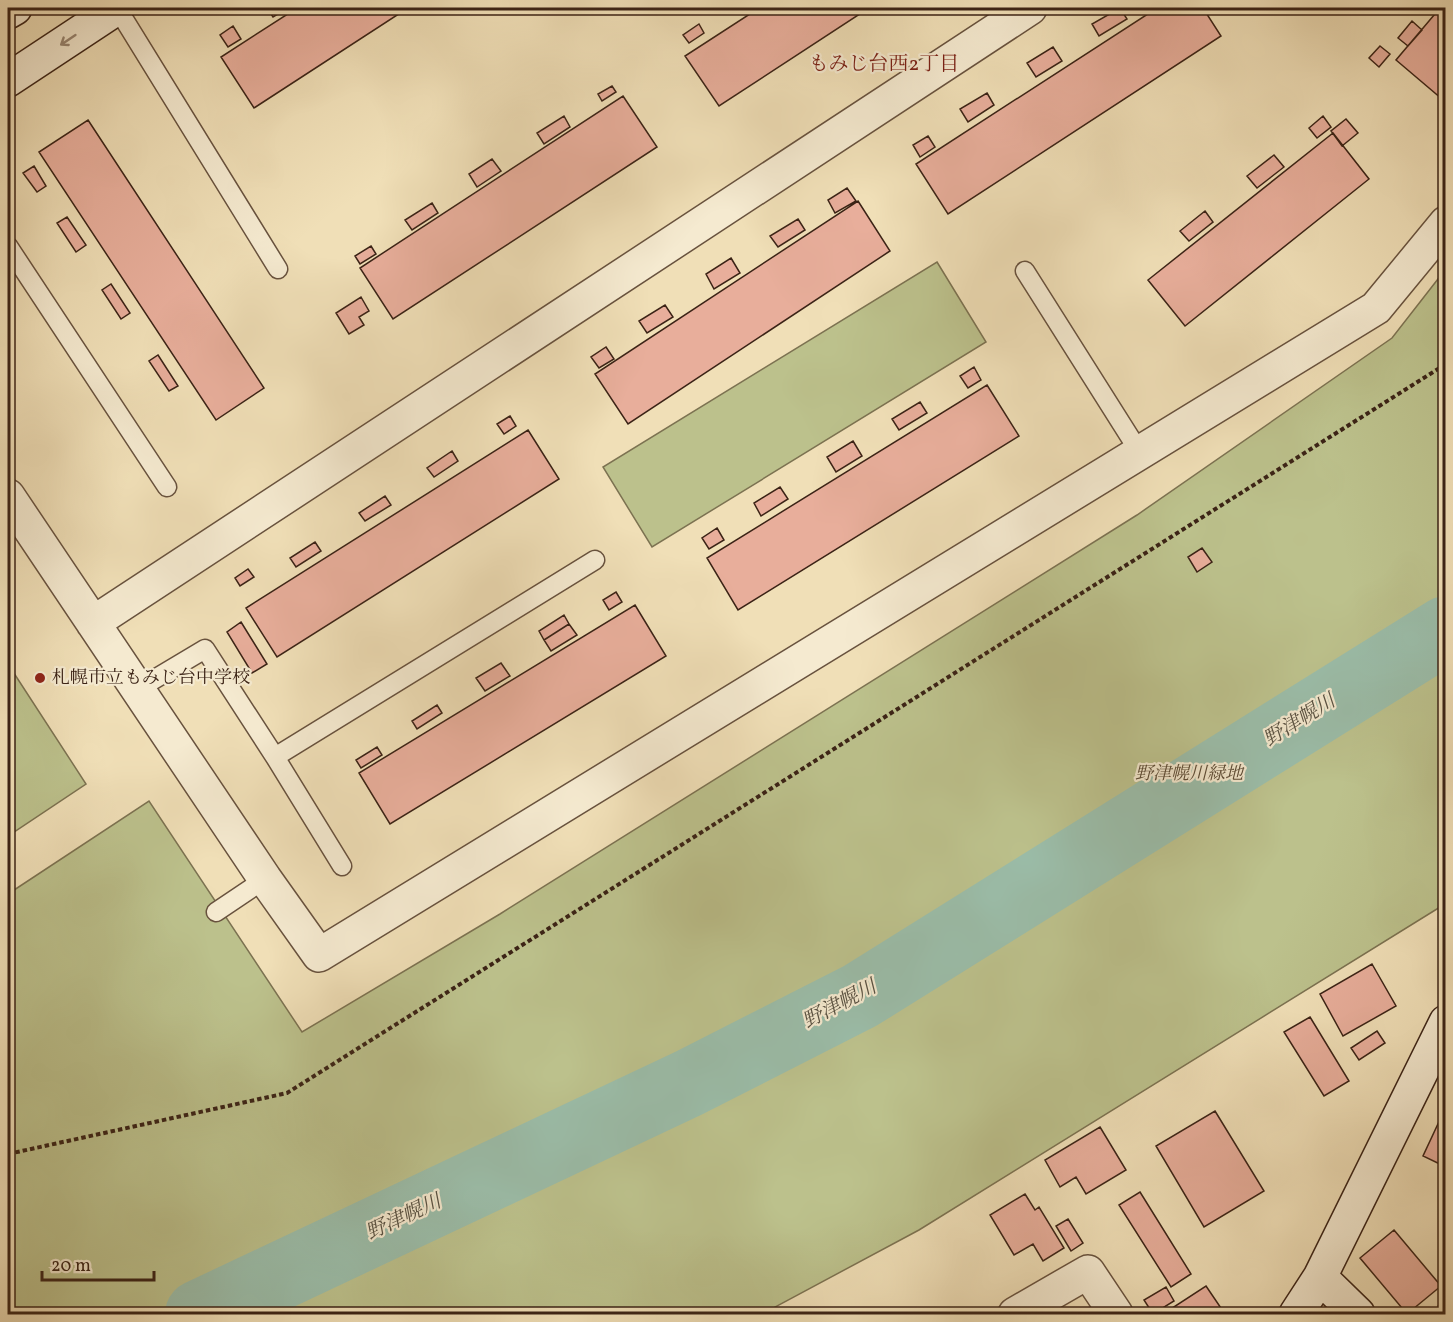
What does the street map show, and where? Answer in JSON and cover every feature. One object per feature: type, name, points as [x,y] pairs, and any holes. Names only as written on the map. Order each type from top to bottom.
[{"type":"street","points":[[8,12],[15,8]]},
{"type":"street","points":[[8,80],[117,8]]},
{"type":"street","points":[[93,623],[1030,8]]},
{"type":"street","points":[[8,496],[265,879],[319,955],[1376,308],[1446,223]]},
{"type":"street","points":[[1296,1314],[1320,1277],[1446,1022]]},
{"type":"street","points":[[1015,1314],[1088,1272],[1116,1314]]},
{"type":"street","points":[[1320,1277],[1358,1314]]},
{"type":"lane","points":[[117,8],[278,269]]},
{"type":"lane","points":[[8,246],[167,487]]},
{"type":"lane","points":[[1025,271],[1140,453]]},
{"type":"lane","points":[[275,757],[595,560]]},
{"type":"lane","points":[[138,689],[205,649],[342,866]]},
{"type":"lane","points":[[216,912],[265,879]]},
{"type":"path","points":[[8,1154],[287,1093],[1446,364]]},
{"type":"green space","points":[[937,262],[986,342],[652,547],[603,467]]},
{"type":"green space","name":"野津幌川緑地","points":[[1445,270],[1445,904],[919,1230],[762,1314],[8,1314],[8,894],[149,801],[302,1032],[500,914],[1137,515],[1392,338]]},
{"type":"green space","points":[[8,664],[86,784],[8,836]]},
{"type":"building","points":[[267,8],[288,8],[273,17]]},
{"type":"building","points":[[297,8],[408,8],[254,108],[221,57]]},
{"type":"building","points":[[759,8],[869,8],[719,106],[685,56]]},
{"type":"building","points":[[1120,8],[1127,19],[1099,36],[1092,24]]},
{"type":"building","points":[[1157,8],[1203,8],[1221,36],[948,214],[916,164]]},
{"type":"building","points":[[1440,8],[1446,8],[1446,95],[1442,99],[1396,60]]},
{"type":"building","points":[[1412,21],[1422,30],[1408,46],[1398,38]]},
{"type":"building","points":[[699,24],[704,33],[689,43],[683,35]]},
{"type":"building","points":[[233,26],[241,39],[228,47],[220,35]]},
{"type":"building","points":[[1380,46],[1390,54],[1379,67],[1369,58]]},
{"type":"building","points":[[1053,47],[1062,61],[1036,77],[1027,63]]},
{"type":"building","points":[[612,86],[616,92],[602,101],[598,94]]},
{"type":"building","points":[[987,93],[994,105],[968,122],[960,109]]},
{"type":"building","points":[[623,96],[657,147],[393,319],[360,268]]},
{"type":"building","points":[[564,116],[570,127],[544,144],[537,133]]},
{"type":"building","points":[[1323,116],[1331,127],[1317,138],[1309,128]]},
{"type":"building","points":[[1346,119],[1358,133],[1342,146],[1331,131]]},
{"type":"building","points":[[88,120],[264,388],[216,420],[39,152]]},
{"type":"building","points":[[1333,133],[1369,179],[1185,326],[1148,280]]},
{"type":"building","points":[[928,136],[935,147],[920,157],[913,145]]},
{"type":"building","points":[[1274,155],[1284,167],[1257,188],[1247,176]]},
{"type":"building","points":[[492,159],[501,171],[477,187],[469,174]]},
{"type":"building","points":[[34,166],[46,186],[37,192],[23,173]]},
{"type":"building","points":[[847,188],[856,201],[835,213],[828,200]]},
{"type":"building","points":[[858,201],[890,251],[628,424],[595,374]]},
{"type":"building","points":[[432,203],[438,213],[412,230],[405,220]]},
{"type":"building","points":[[1205,211],[1213,222],[1189,241],[1180,231]]},
{"type":"building","points":[[67,217],[86,245],[76,252],[57,223]]},
{"type":"building","points":[[798,219],[805,230],[778,247],[770,236]]},
{"type":"building","points":[[371,246],[376,254],[360,264],[355,256]]},
{"type":"building","points":[[731,258],[740,273],[714,289],[706,274]]},
{"type":"building","points":[[111,284],[130,313],[121,319],[102,290]]},
{"type":"building","points":[[361,297],[369,311],[359,317],[364,325],[349,334],[336,313]]},
{"type":"building","points":[[665,305],[673,317],[647,333],[639,321]]},
{"type":"building","points":[[606,347],[614,359],[599,368],[591,357]]},
{"type":"building","points":[[158,355],[178,386],[169,391],[149,361]]},
{"type":"building","points":[[974,367],[981,380],[968,388],[960,376]]},
{"type":"building","points":[[987,385],[1019,436],[738,610],[707,558]]},
{"type":"building","points":[[920,402],[927,413],[899,430],[892,419]]},
{"type":"building","points":[[510,416],[516,426],[504,434],[497,424]]},
{"type":"building","points":[[528,430],[559,479],[277,657],[246,608]]},
{"type":"building","points":[[853,441],[862,456],[836,472],[827,457]]},
{"type":"building","points":[[452,451],[458,461],[434,477],[427,468]]},
{"type":"building","points":[[780,487],[788,499],[761,516],[754,503]]},
{"type":"building","points":[[385,496],[391,505],[365,521],[359,513]]},
{"type":"building","points":[[717,528],[724,540],[709,549],[702,538]]},
{"type":"building","points":[[315,542],[321,551],[296,567],[290,558]]},
{"type":"building","points":[[1202,548],[1212,562],[1197,572],[1188,557]]},
{"type":"building","points":[[248,569],[254,577],[240,586],[235,578]]},
{"type":"building","points":[[616,592],[622,602],[609,610],[603,600]]},
{"type":"building","points":[[635,605],[666,656],[390,824],[359,773]]},
{"type":"building","points":[[564,615],[569,624],[544,640],[539,631]]},
{"type":"building","points":[[241,622],[267,664],[252,673],[227,632]]},
{"type":"building","points":[[569,624],[577,635],[551,651],[544,640]]},
{"type":"building","points":[[501,663],[510,676],[485,691],[476,678]]},
{"type":"building","points":[[437,705],[442,713],[417,729],[412,721]]},
{"type":"building","points":[[377,747],[382,755],[361,768],[356,760]]},
{"type":"building","points":[[1372,964],[1396,1006],[1343,1036],[1320,994]]},
{"type":"building","points":[[1310,1017],[1349,1081],[1324,1096],[1284,1032]]},
{"type":"building","points":[[1377,1031],[1385,1043],[1359,1060],[1351,1048]]},
{"type":"building","points":[[1215,1111],[1264,1191],[1204,1227],[1156,1146]]},
{"type":"building","points":[[1446,1111],[1446,1167],[1423,1156]]},
{"type":"building","points":[[1100,1127],[1126,1170],[1086,1194],[1076,1177],[1060,1187],[1045,1160]]},
{"type":"building","points":[[1140,1192],[1191,1274],[1171,1287],[1119,1205]]},
{"type":"building","points":[[1025,1194],[1035,1210],[1039,1207],[1064,1248],[1043,1261],[1033,1244],[1014,1255],[990,1215]]},
{"type":"building","points":[[1068,1219],[1083,1243],[1071,1251],[1056,1226]]},
{"type":"building","points":[[1394,1230],[1441,1286],[1407,1314],[1360,1258]]},
{"type":"building","points":[[1206,1286],[1225,1314],[1163,1314]]},
{"type":"building","points":[[1166,1287],[1174,1301],[1153,1314],[1144,1300]]},
{"type":"building","points":[[1446,1291],[1446,1314],[1434,1314]]},
{"type":"waterway","name":"野津幌川","points":[[199,1314],[689,1083],[860,996],[1446,630]]},
{"type":"place","name":"札幌市立もみじ台中学校","points":[[40,678]]},
{"type":"district","name":"もみじ台西2丁目","points":[[884,65]]}]
